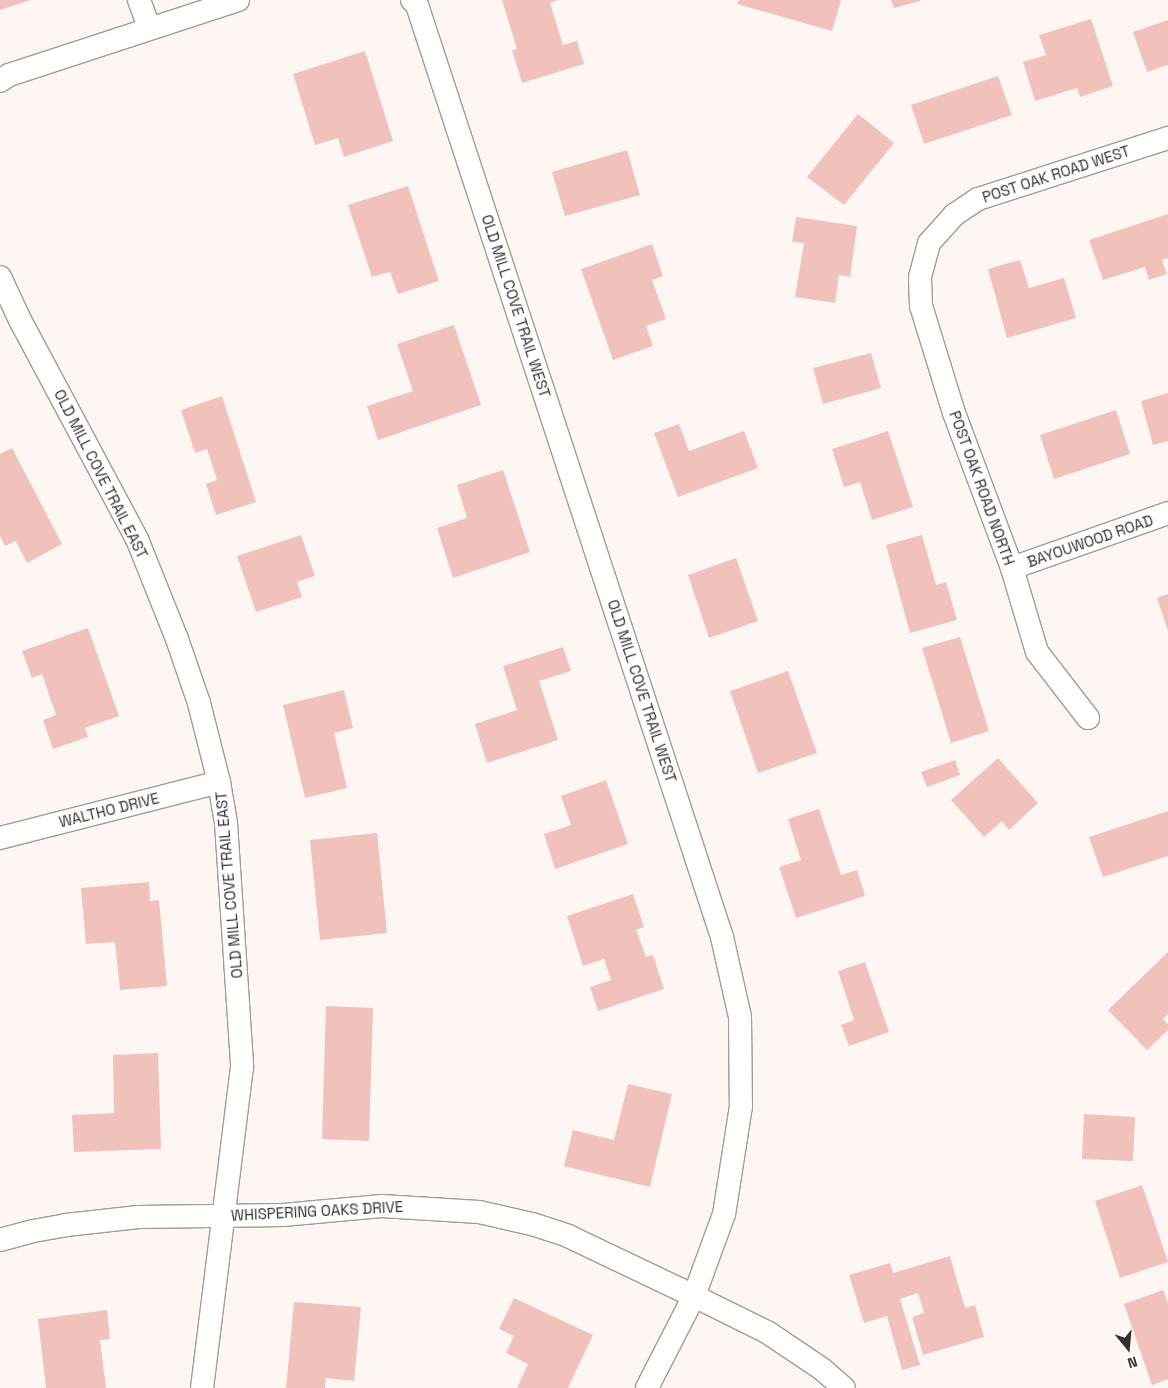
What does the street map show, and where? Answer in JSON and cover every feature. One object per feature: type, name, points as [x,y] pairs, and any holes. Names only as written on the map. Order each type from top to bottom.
[{"type":"street","points":[[139,0],[149,28]]},
{"type":"street","points":[[0,81],[9,75],[149,28],[197,6],[238,0]]},
{"type":"street","name":"OLD MILL COVE TRAIL WEST","points":[[412,0],[417,5],[420,14],[719,928],[738,1008],[740,1106],[724,1214],[694,1296],[648,1388]]},
{"type":"street","name":"POST OAK ROAD WEST","points":[[929,243],[954,215],[978,198],[1168,138]]},
{"type":"street","name":"POST OAK ROAD NORTH","points":[[929,243],[920,277],[921,306],[954,413],[1012,568],[1036,652],[1088,718]]},
{"type":"street","name":"OLD MILL COVE TRAIL EAST","points":[[0,277],[20,320],[137,539],[177,639],[199,703],[219,782],[226,823],[242,1067],[202,1388]]},
{"type":"street","name":"BAYOUWOOD ROAD","points":[[1012,568],[1168,513]]},
{"type":"street","name":"WALTHO DRIVE","points":[[0,838],[219,782]]},
{"type":"street","name":"WHISPERING OAKS DRIVE","points":[[0,1240],[66,1225],[139,1217],[283,1215],[382,1206],[479,1212],[532,1224],[568,1236],[694,1296],[767,1332],[822,1369],[844,1388]]},
{"type":"building","points":[[0,0],[31,0],[0,10]]},
{"type":"building","points":[[502,0],[558,0],[550,3],[563,45],[577,41],[584,64],[522,83],[512,50],[517,49]]},
{"type":"building","points":[[739,0],[841,0],[832,31],[737,4]]},
{"type":"building","points":[[891,0],[920,0],[920,1],[894,8]]},
{"type":"building","points":[[1091,19],[1113,86],[1080,97],[1077,88],[1035,101],[1023,62],[1046,55],[1039,35]]},
{"type":"building","points":[[1168,20],[1168,65],[1147,72],[1133,32]]},
{"type":"building","points":[[365,51],[393,141],[344,157],[338,138],[315,145],[293,74]]},
{"type":"building","points":[[998,76],[1012,115],[924,144],[911,105]]},
{"type":"building","points":[[858,114],[894,143],[844,205],[807,177]]},
{"type":"building","points":[[627,150],[640,195],[565,216],[552,172]]},
{"type":"building","points":[[408,186],[439,281],[398,294],[390,272],[372,277],[348,205]]},
{"type":"building","points":[[1168,214],[1168,258],[1162,260],[1167,274],[1149,280],[1145,267],[1103,280],[1089,240]]},
{"type":"building","points":[[796,217],[857,226],[850,277],[839,275],[835,303],[795,297],[804,243],[792,242]]},
{"type":"building","points":[[652,244],[663,276],[652,280],[666,319],[646,326],[653,346],[613,360],[581,269]]},
{"type":"building","points":[[1020,260],[1029,288],[1064,278],[1076,318],[1007,338],[988,269]]},
{"type":"building","points":[[454,325],[481,405],[378,440],[367,406],[413,391],[397,344]]},
{"type":"building","points":[[871,353],[881,388],[823,404],[813,368]]},
{"type":"building","points":[[1168,393],[1168,441],[1153,445],[1141,401]]},
{"type":"building","points":[[222,396],[256,502],[216,515],[206,484],[217,480],[207,449],[195,453],[181,410]]},
{"type":"building","points":[[1116,410],[1130,454],[1054,479],[1040,435]]},
{"type":"building","points":[[679,424],[689,451],[744,431],[758,468],[678,497],[654,433]]},
{"type":"building","points":[[888,431],[913,507],[872,520],[860,482],[844,487],[832,449]]},
{"type":"building","points":[[12,448],[62,544],[27,563],[16,541],[5,546],[0,536],[0,454]]},
{"type":"building","points":[[503,470],[530,552],[453,578],[437,528],[467,518],[457,485]]},
{"type":"building","points":[[301,535],[315,576],[297,582],[302,597],[256,612],[237,556]]},
{"type":"building","points":[[922,535],[936,585],[946,582],[957,620],[910,633],[886,545]]},
{"type":"building","points":[[736,558],[758,621],[709,638],[688,575]]},
{"type":"building","points":[[1168,594],[1168,631],[1157,598]]},
{"type":"building","points":[[88,628],[119,716],[85,728],[88,737],[53,749],[43,720],[56,715],[42,674],[32,678],[22,651]]},
{"type":"building","points":[[960,637],[989,731],[951,743],[922,648]]},
{"type":"building","points":[[563,647],[571,671],[539,681],[558,740],[487,763],[475,724],[517,710],[503,666]]},
{"type":"building","points":[[788,671],[817,753],[758,773],[730,691]]},
{"type":"building","points":[[344,690],[353,728],[334,733],[347,788],[305,798],[283,705]]},
{"type":"building","points":[[998,758],[1038,803],[1009,830],[1002,821],[984,837],[951,800]]},
{"type":"building","points":[[955,760],[960,775],[927,787],[921,772]]},
{"type":"building","points":[[606,780],[628,844],[555,869],[544,834],[571,825],[561,796]]},
{"type":"building","points":[[819,809],[841,875],[857,870],[865,896],[796,918],[779,867],[801,860],[788,819]]},
{"type":"building","points":[[1168,811],[1168,856],[1103,877],[1089,837]]},
{"type":"building","points":[[377,833],[387,933],[320,940],[310,840]]},
{"type":"building","points":[[149,882],[150,901],[159,900],[167,986],[120,990],[115,942],[86,944],[81,888]]},
{"type":"building","points":[[633,894],[644,927],[636,930],[646,957],[653,955],[664,989],[598,1011],[590,987],[611,980],[604,959],[583,966],[567,916]]},
{"type":"building","points":[[1168,952],[1168,1014],[1163,1019],[1168,1024],[1168,1030],[1147,1050],[1108,1010]]},
{"type":"building","points":[[865,962],[889,1032],[849,1046],[841,1025],[854,1020],[838,971]]},
{"type":"building","points":[[326,1006],[373,1008],[369,1141],[322,1139]]},
{"type":"building","points":[[158,1053],[161,1149],[74,1152],[72,1115],[114,1113],[113,1055]]},
{"type":"building","points":[[628,1084],[672,1094],[650,1187],[564,1166],[573,1130],[614,1140]]},
{"type":"building","points":[[1084,1114],[1135,1117],[1133,1161],[1082,1159]]},
{"type":"building","points":[[1142,1185],[1168,1262],[1120,1278],[1095,1201]]},
{"type":"building","points":[[950,1256],[965,1308],[975,1305],[984,1337],[923,1355],[912,1317],[924,1313],[918,1293],[900,1299],[920,1365],[902,1370],[887,1316],[864,1323],[849,1275],[890,1263],[893,1273]]},
{"type":"building","points":[[1163,1290],[1168,1303],[1168,1379],[1152,1385],[1124,1304]]},
{"type":"building","points":[[514,1298],[593,1335],[568,1388],[517,1388],[528,1364],[506,1353],[514,1336],[499,1329]]},
{"type":"building","points":[[294,1302],[361,1307],[354,1381],[326,1378],[325,1388],[286,1388]]},
{"type":"building","points":[[107,1310],[110,1339],[100,1340],[106,1388],[46,1388],[38,1319]]}]
